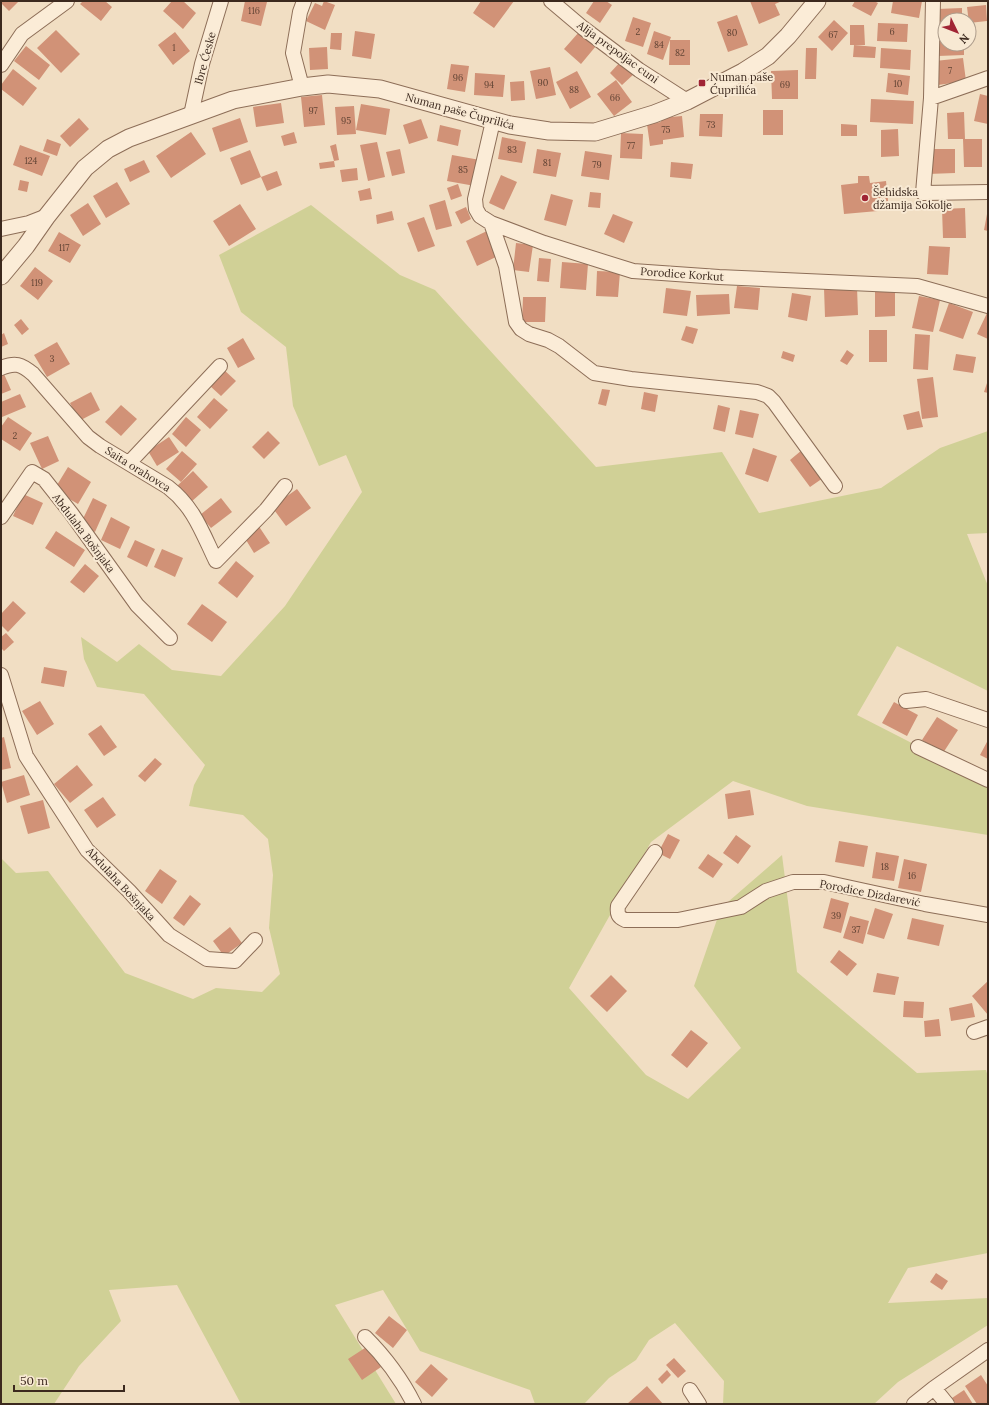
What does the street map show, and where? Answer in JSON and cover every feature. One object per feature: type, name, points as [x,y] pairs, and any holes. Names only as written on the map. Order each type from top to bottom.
[{"type":"street","points":[[1,65],[22,34],[66,1]]},
{"type":"street","name":"Ibre Ćeske","points":[[191,115],[202,64],[221,1]]},
{"type":"street","points":[[302,87],[294,53],[300,12],[304,1]]},
{"type":"street","name":"Alija prepoljac cuni","points":[[551,1],[583,28],[639,70],[687,100]]},
{"type":"street","name":"Numan paše Čuprilića","points":[[1,276],[26,246],[47,216],[85,168],[108,149],[129,138],[233,100],[302,87],[328,84],[380,89],[510,125],[549,131],[595,132],[654,114],[687,100],[743,72],[768,56],[788,36],[817,1]]},
{"type":"street","points":[[933,1],[931,98],[923,193],[988,192]]},
{"type":"street","points":[[931,98],[988,78]]},
{"type":"street","name":"Porodice Korkut","points":[[493,121],[475,199],[476,209],[480,216],[491,223],[544,243],[633,271],[720,277],[917,286],[988,306]]},
{"type":"street","points":[[1,229],[29,223],[47,216]]},
{"type":"street","points":[[491,223],[506,266],[516,322],[521,329],[529,334],[548,340],[559,346],[594,373],[631,379],[757,392],[768,396],[774,402],[835,486]]},
{"type":"street","name":"Saita orahovca","points":[[1,368],[12,364],[26,368],[88,437],[100,446],[168,487],[186,503],[197,521],[216,561],[266,510],[285,486]]},
{"type":"street","points":[[129,463],[220,366]]},
{"type":"street","name":"Abdulaha Bošnjaka","points":[[1,517],[32,472],[44,479],[71,513],[137,605],[170,638]]},
{"type":"street","name":"Abdulaha Bošnjaka","points":[[2,682],[26,756],[61,812],[87,850],[169,935],[207,959],[235,961],[255,940]]},
{"type":"street","points":[[906,701],[926,699],[988,720]]},
{"type":"street","points":[[918,747],[988,780]]},
{"type":"street","name":"Porodice Dizdarević","points":[[655,852],[618,906],[617,913],[620,918],[625,920],[678,920],[741,907],[766,891],[793,882],[824,882],[925,904],[988,914]]},
{"type":"street","points":[[974,1032],[988,1027]]},
{"type":"street","points":[[365,1337],[376,1348],[408,1392],[414,1404]]},
{"type":"street","points":[[914,1404],[988,1350]]},
{"type":"street","points":[[934,1388],[947,1404]]},
{"type":"street","points":[[690,1390],[699,1404]]},
{"type":"green space","points":[[311,205],[400,275],[435,290],[596,467],[722,452],[759,513],[881,488],[940,448],[988,431],[988,533],[967,534],[988,586],[988,691],[897,646],[857,715],[988,782],[988,835],[807,806],[733,781],[651,842],[569,988],[646,1075],[688,1099],[741,1048],[694,986],[721,908],[782,855],[797,972],[917,1073],[986,1070],[988,1077],[988,1253],[908,1268],[888,1303],[988,1298],[988,1325],[898,1382],[874,1404],[723,1404],[724,1381],[675,1323],[649,1340],[636,1360],[609,1378],[584,1404],[535,1404],[530,1390],[420,1351],[383,1290],[335,1305],[396,1404],[241,1404],[177,1285],[109,1290],[121,1321],[79,1366],[54,1404],[1,1404],[1,858],[16,873],[48,871],[125,973],[193,999],[216,988],[262,992],[280,974],[269,928],[273,875],[268,839],[243,815],[189,806],[194,785],[205,765],[144,694],[97,687],[84,659],[81,637],[117,662],[139,644],[172,670],[221,676],[285,606],[362,492],[346,455],[319,466],[293,406],[286,347],[241,312],[219,255]]},
{"type":"building","points":[[1,1],[19,1],[9,11],[1,3]]},
{"type":"building","points":[[83,1],[105,1],[112,7],[101,21],[80,4]]},
{"type":"building","points":[[172,1],[183,1],[196,13],[183,29],[163,11]]},
{"type":"building","points":[[245,1],[267,2],[261,26],[241,21]]},
{"type":"building","points":[[324,1],[335,5],[325,30],[306,21],[315,3],[322,6]]},
{"type":"building","points":[[481,1],[514,1],[494,28],[473,13]]},
{"type":"building","points":[[594,1],[606,1],[612,5],[600,23],[586,13]]},
{"type":"building","points":[[750,1],[782,1],[775,4],[780,15],[759,24]]},
{"type":"building","points":[[855,1],[874,1],[878,3],[871,16],[852,6]]},
{"type":"building","points":[[893,1],[922,1],[919,18],[891,13]]},
{"type":"building","points":[[986,5],[987,21],[977,22],[977,12],[968,12],[967,7]]},
{"type":"building","points":[[962,8],[962,12],[937,12],[937,9]]},
{"type":"building","points":[[737,15],[748,45],[728,52],[717,22]]},
{"type":"building","points":[[633,17],[651,23],[643,47],[625,41]]},
{"type":"building","points":[[834,20],[848,33],[832,51],[818,37]]},
{"type":"building","points":[[878,23],[908,24],[907,42],[877,41]]},
{"type":"building","points":[[850,25],[864,25],[865,45],[850,45]]},
{"type":"building","points":[[56,30],[80,54],[61,73],[37,48]]},
{"type":"building","points":[[355,31],[375,34],[371,59],[352,56]]},
{"type":"building","points":[[654,31],[671,37],[663,60],[647,54]]},
{"type":"building","points":[[175,32],[190,51],[173,65],[158,45]]},
{"type":"building","points":[[579,32],[596,46],[581,64],[564,49]]},
{"type":"building","points":[[331,33],[342,33],[341,50],[330,49]]},
{"type":"building","points":[[670,40],[690,40],[690,65],[669,65]]},
{"type":"building","points":[[854,45],[876,47],[875,58],[853,57]]},
{"type":"building","points":[[26,46],[50,65],[39,80],[14,61]]},
{"type":"building","points":[[327,47],[328,69],[310,70],[309,48]]},
{"type":"building","points":[[806,48],[817,48],[816,79],[805,79]]},
{"type":"building","points":[[881,48],[911,50],[910,70],[880,68]]},
{"type":"building","points":[[938,52],[964,52],[964,55],[938,56]]},
{"type":"building","points":[[963,58],[966,81],[938,85],[935,61]]},
{"type":"building","points":[[622,60],[635,73],[622,85],[610,73]]},
{"type":"building","points":[[451,64],[469,66],[465,92],[447,89]]},
{"type":"building","points":[[550,67],[556,95],[536,99],[530,71]]},
{"type":"building","points":[[13,69],[37,88],[23,106],[1,89],[1,85]]},
{"type":"building","points":[[798,70],[798,99],[772,99],[771,71]]},
{"type":"building","points":[[577,71],[591,97],[570,109],[556,82]]},
{"type":"building","points":[[475,73],[505,75],[503,97],[474,95]]},
{"type":"building","points":[[888,73],[910,76],[908,95],[886,92]]},
{"type":"building","points":[[616,80],[632,102],[614,116],[597,94]]},
{"type":"building","points":[[524,81],[525,100],[511,101],[510,82]]},
{"type":"building","points":[[980,94],[988,96],[988,124],[974,121]]},
{"type":"building","points":[[322,95],[325,125],[304,127],[301,97]]},
{"type":"building","points":[[871,99],[914,101],[913,124],[870,122]]},
{"type":"building","points":[[281,103],[284,123],[256,127],[253,107]]},
{"type":"building","points":[[361,104],[390,109],[386,135],[356,130]]},
{"type":"building","points":[[354,106],[356,134],[337,135],[335,107]]},
{"type":"building","points":[[763,110],[783,110],[783,135],[763,135]]},
{"type":"building","points":[[964,112],[965,139],[982,139],[982,167],[964,167],[963,139],[948,139],[947,113]]},
{"type":"building","points":[[700,114],[723,114],[722,137],[699,136]]},
{"type":"building","points":[[682,116],[684,137],[663,140],[663,144],[650,146],[647,124],[661,122],[660,118]]},
{"type":"building","points":[[79,118],[89,129],[70,147],[60,136]]},
{"type":"building","points":[[240,118],[248,142],[220,152],[212,128]]},
{"type":"building","points":[[421,119],[428,138],[409,144],[403,125]]},
{"type":"building","points":[[841,124],[857,125],[857,136],[841,136]]},
{"type":"building","points":[[440,125],[461,130],[458,146],[437,141]]},
{"type":"building","points":[[898,129],[899,156],[881,157],[881,130]]},
{"type":"building","points":[[191,132],[206,154],[171,178],[156,156]]},
{"type":"building","points":[[294,132],[297,143],[284,146],[281,136]]},
{"type":"building","points":[[621,133],[643,134],[642,159],[620,158]]},
{"type":"building","points":[[502,137],[526,142],[522,163],[498,159]]},
{"type":"building","points":[[47,139],[61,144],[57,156],[43,151]]},
{"type":"building","points":[[377,142],[385,177],[368,181],[360,145]]},
{"type":"building","points":[[336,144],[339,160],[334,161],[330,146]]},
{"type":"building","points":[[20,145],[50,156],[42,176],[13,165]]},
{"type":"building","points":[[400,149],[405,173],[392,176],[386,152]]},
{"type":"building","points":[[537,149],[561,153],[556,177],[533,173]]},
{"type":"building","points":[[928,149],[955,149],[955,173],[928,174]]},
{"type":"building","points":[[250,150],[261,177],[241,185],[230,158]]},
{"type":"building","points":[[585,151],[612,155],[609,180],[581,176]]},
{"type":"building","points":[[452,155],[480,160],[475,186],[447,181]]},
{"type":"building","points":[[144,160],[150,172],[130,182],[124,169]]},
{"type":"building","points":[[334,161],[335,167],[320,169],[319,163]]},
{"type":"building","points":[[671,162],[693,164],[691,179],[670,177]]},
{"type":"building","points":[[357,168],[358,180],[342,182],[340,170]]},
{"type":"building","points":[[277,171],[282,185],[267,191],[261,177]]},
{"type":"building","points":[[501,175],[517,182],[504,210],[489,203]]},
{"type":"building","name":"Šehidska džamija Sokolje","points":[[858,176],[869,176],[870,183],[886,181],[889,210],[844,214],[841,185],[858,183]]},
{"type":"building","points":[[20,180],[29,182],[27,192],[18,190]]},
{"type":"building","points":[[117,182],[130,204],[106,218],[93,196]]},
{"type":"building","points":[[458,184],[462,196],[451,200],[447,188]]},
{"type":"building","points":[[370,188],[372,199],[360,201],[358,191]]},
{"type":"building","points":[[590,192],[601,193],[600,208],[588,207]]},
{"type":"building","points":[[551,194],[573,200],[566,226],[544,220]]},
{"type":"building","points":[[445,200],[452,226],[436,230],[429,205]]},
{"type":"building","points":[[88,203],[101,224],[83,236],[70,215]]},
{"type":"building","points":[[240,204],[256,229],[229,246],[213,221]]},
{"type":"building","points":[[466,207],[471,219],[461,224],[455,212]]},
{"type":"building","points":[[965,208],[966,238],[943,238],[942,209]]},
{"type":"building","points":[[392,211],[394,220],[377,224],[376,215]]},
{"type":"building","points":[[613,214],[633,222],[624,243],[604,234]]},
{"type":"building","points":[[987,214],[988,215],[988,231],[984,230]]},
{"type":"building","points":[[424,217],[435,246],[418,252],[407,223]]},
{"type":"building","points":[[487,231],[498,256],[477,266],[466,241]]},
{"type":"building","points":[[59,232],[81,245],[70,263],[48,251]]},
{"type":"building","points":[[516,243],[533,245],[529,272],[513,270]]},
{"type":"building","points":[[929,246],[950,247],[948,275],[927,274]]},
{"type":"building","points":[[539,258],[551,259],[549,282],[537,281]]},
{"type":"building","points":[[562,262],[588,264],[586,290],[560,288]]},
{"type":"building","points":[[35,267],[53,281],[38,300],[20,286]]},
{"type":"building","points":[[597,271],[620,272],[618,297],[596,296]]},
{"type":"building","points":[[737,286],[760,288],[758,310],[734,308]]},
{"type":"building","points":[[857,287],[858,315],[825,317],[824,288]]},
{"type":"building","points":[[666,288],[691,291],[687,316],[663,313]]},
{"type":"building","points":[[875,289],[895,289],[895,316],[875,317]]},
{"type":"building","points":[[792,293],[811,296],[807,321],[788,317]]},
{"type":"building","points":[[729,294],[730,314],[697,316],[696,295]]},
{"type":"building","points":[[919,296],[940,300],[933,332],[912,328]]},
{"type":"building","points":[[523,297],[546,297],[545,322],[522,322]]},
{"type":"building","points":[[949,303],[973,312],[963,339],[939,331]]},
{"type":"building","points":[[988,311],[988,339],[977,334]]},
{"type":"building","points":[[21,319],[29,329],[22,335],[14,325]]},
{"type":"building","points":[[686,326],[698,329],[693,344],[681,340]]},
{"type":"building","points":[[869,330],[887,330],[887,362],[869,362]]},
{"type":"building","points":[[4,333],[8,344],[1,347],[1,335]]},
{"type":"building","points":[[915,334],[930,335],[928,370],[913,369]]},
{"type":"building","points":[[243,338],[255,359],[238,368],[227,348]]},
{"type":"building","points":[[57,342],[70,364],[47,377],[34,355]]},
{"type":"building","points":[[847,350],[854,355],[847,365],[840,361]]},
{"type":"building","points":[[783,351],[795,355],[793,362],[781,358]]},
{"type":"building","points":[[956,354],[976,357],[973,373],[953,370]]},
{"type":"building","points":[[223,369],[236,381],[221,396],[209,385]]},
{"type":"building","points":[[4,374],[11,390],[1,394],[1,376]]},
{"type":"building","points":[[933,377],[938,417],[922,419],[917,379]]},
{"type":"building","points":[[988,380],[988,393],[984,392]]},
{"type":"building","points":[[602,389],[610,390],[606,406],[598,404]]},
{"type":"building","points":[[91,392],[100,410],[79,421],[70,403]]},
{"type":"building","points":[[644,392],[658,395],[655,412],[641,409]]},
{"type":"building","points":[[20,394],[26,407],[2,417],[1,402]]},
{"type":"building","points":[[214,398],[228,410],[210,429],[197,417]]},
{"type":"building","points":[[121,405],[137,419],[121,436],[105,422]]},
{"type":"building","points":[[718,405],[730,408],[725,432],[713,429]]},
{"type":"building","points":[[740,410],[759,414],[753,438],[735,434]]},
{"type":"building","points":[[919,411],[923,427],[907,430],[903,415]]},
{"type":"building","points":[[8,417],[32,433],[20,451],[1,439],[1,427]]},
{"type":"building","points":[[186,417],[201,430],[186,447],[172,434]]},
{"type":"building","points":[[268,431],[280,443],[264,459],[252,447]]},
{"type":"building","points":[[48,436],[59,461],[42,469],[30,443]]},
{"type":"building","points":[[169,437],[179,452],[157,466],[148,451]]},
{"type":"building","points":[[753,448],[777,456],[768,482],[745,474]]},
{"type":"building","points":[[802,450],[823,478],[810,487],[790,460]]},
{"type":"building","points":[[182,451],[197,464],[181,482],[166,469]]},
{"type":"building","points":[[68,467],[91,482],[78,504],[54,490]]},
{"type":"building","points":[[193,471],[208,487],[191,502],[177,486]]},
{"type":"building","points":[[297,489],[311,508],[286,526],[272,507]]},
{"type":"building","points":[[23,494],[43,503],[33,525],[13,516]]},
{"type":"building","points":[[93,498],[107,505],[95,532],[80,525]]},
{"type":"building","points":[[221,498],[232,512],[211,528],[200,515]]},
{"type":"building","points":[[111,517],[130,527],[120,549],[101,540]]},
{"type":"building","points":[[258,525],[270,543],[254,553],[243,535]]},
{"type":"building","points":[[56,531],[85,550],[74,567],[45,548]]},
{"type":"building","points":[[135,540],[155,549],[147,567],[127,557]]},
{"type":"building","points":[[162,549],[183,558],[175,577],[154,567]]},
{"type":"building","points":[[236,561],[254,576],[237,598],[218,583]]},
{"type":"building","points":[[85,564],[99,576],[84,593],[70,582]]},
{"type":"building","points":[[13,601],[26,613],[8,632],[1,625],[1,614]]},
{"type":"building","points":[[202,604],[227,622],[212,642],[187,624]]},
{"type":"building","points":[[6,633],[14,642],[4,651],[1,648],[1,637]]},
{"type":"building","points":[[44,667],[67,671],[64,687],[41,683]]},
{"type":"building","points":[[40,701],[54,724],[37,735],[22,711]]},
{"type":"building","points":[[894,702],[918,715],[907,736],[882,723]]},
{"type":"building","points":[[937,717],[958,730],[943,753],[922,740]]},
{"type":"building","points":[[101,725],[117,747],[104,756],[88,734]]},
{"type":"building","points":[[4,737],[11,768],[1,770],[1,738]]},
{"type":"building","points":[[988,740],[988,759],[980,755]]},
{"type":"building","points":[[155,758],[162,764],[145,782],[138,776]]},
{"type":"building","points":[[77,765],[93,785],[70,803],[54,784]]},
{"type":"building","points":[[24,775],[30,795],[7,803],[1,782]]},
{"type":"building","points":[[750,790],[754,815],[728,819],[725,794]]},
{"type":"building","points":[[103,797],[116,815],[97,828],[84,810]]},
{"type":"building","points":[[43,800],[50,828],[28,834],[20,806]]},
{"type":"building","points":[[668,834],[680,840],[670,859],[658,853]]},
{"type":"building","points":[[736,835],[751,846],[738,864],[723,853]]},
{"type":"building","points":[[839,841],[868,846],[864,867],[835,862]]},
{"type":"building","points":[[876,852],[899,856],[894,881],[872,878]]},
{"type":"building","points":[[708,854],[723,864],[713,878],[698,868]]},
{"type":"building","points":[[904,859],[927,864],[921,892],[898,888]]},
{"type":"building","points":[[160,869],[177,881],[162,904],[145,891]]},
{"type":"building","points":[[190,895],[201,904],[184,926],[173,918]]},
{"type":"building","points":[[831,898],[849,903],[841,933],[823,928]]},
{"type":"building","points":[[875,908],[893,914],[884,939],[867,934]]},
{"type":"building","points":[[850,916],[869,921],[863,944],[843,938]]},
{"type":"building","points":[[912,918],[944,925],[939,946],[907,939]]},
{"type":"building","points":[[230,927],[242,943],[224,956],[213,941]]},
{"type":"building","points":[[839,950],[857,964],[847,976],[830,962]]},
{"type":"building","points":[[877,973],[899,977],[895,995],[873,992]]},
{"type":"building","points":[[611,975],[627,991],[607,1012],[590,996]]},
{"type":"building","points":[[988,981],[988,1015],[972,996]]},
{"type":"building","points":[[904,1001],[924,1002],[923,1018],[903,1017]]},
{"type":"building","points":[[972,1003],[975,1017],[951,1021],[949,1008]]},
{"type":"building","points":[[939,1019],[941,1036],[925,1037],[924,1021]]},
{"type":"building","points":[[691,1030],[708,1043],[687,1068],[671,1055]]},
{"type":"building","points":[[936,1273],[948,1281],[942,1290],[930,1282]]},
{"type":"building","points":[[389,1316],[407,1330],[393,1348],[375,1333]]},
{"type":"building","points":[[368,1346],[381,1367],[362,1380],[348,1359]]},
{"type":"building","points":[[674,1358],[686,1371],[678,1378],[666,1365]]},
{"type":"building","points":[[431,1364],[448,1379],[432,1397],[415,1382]]},
{"type":"building","points":[[667,1370],[671,1375],[662,1384],[658,1379]]},
{"type":"building","points":[[981,1375],[988,1386],[988,1404],[977,1404],[965,1386]]},
{"type":"building","points":[[647,1386],[663,1404],[627,1404]]},
{"type":"building","points":[[964,1390],[973,1404],[956,1404],[952,1398]]},
{"type":"place","name":"Numan paše Ćuprilića","points":[[702,83]]},
{"type":"place","name":"Šehidska džamija Sokolje","points":[[865,198]]}]
